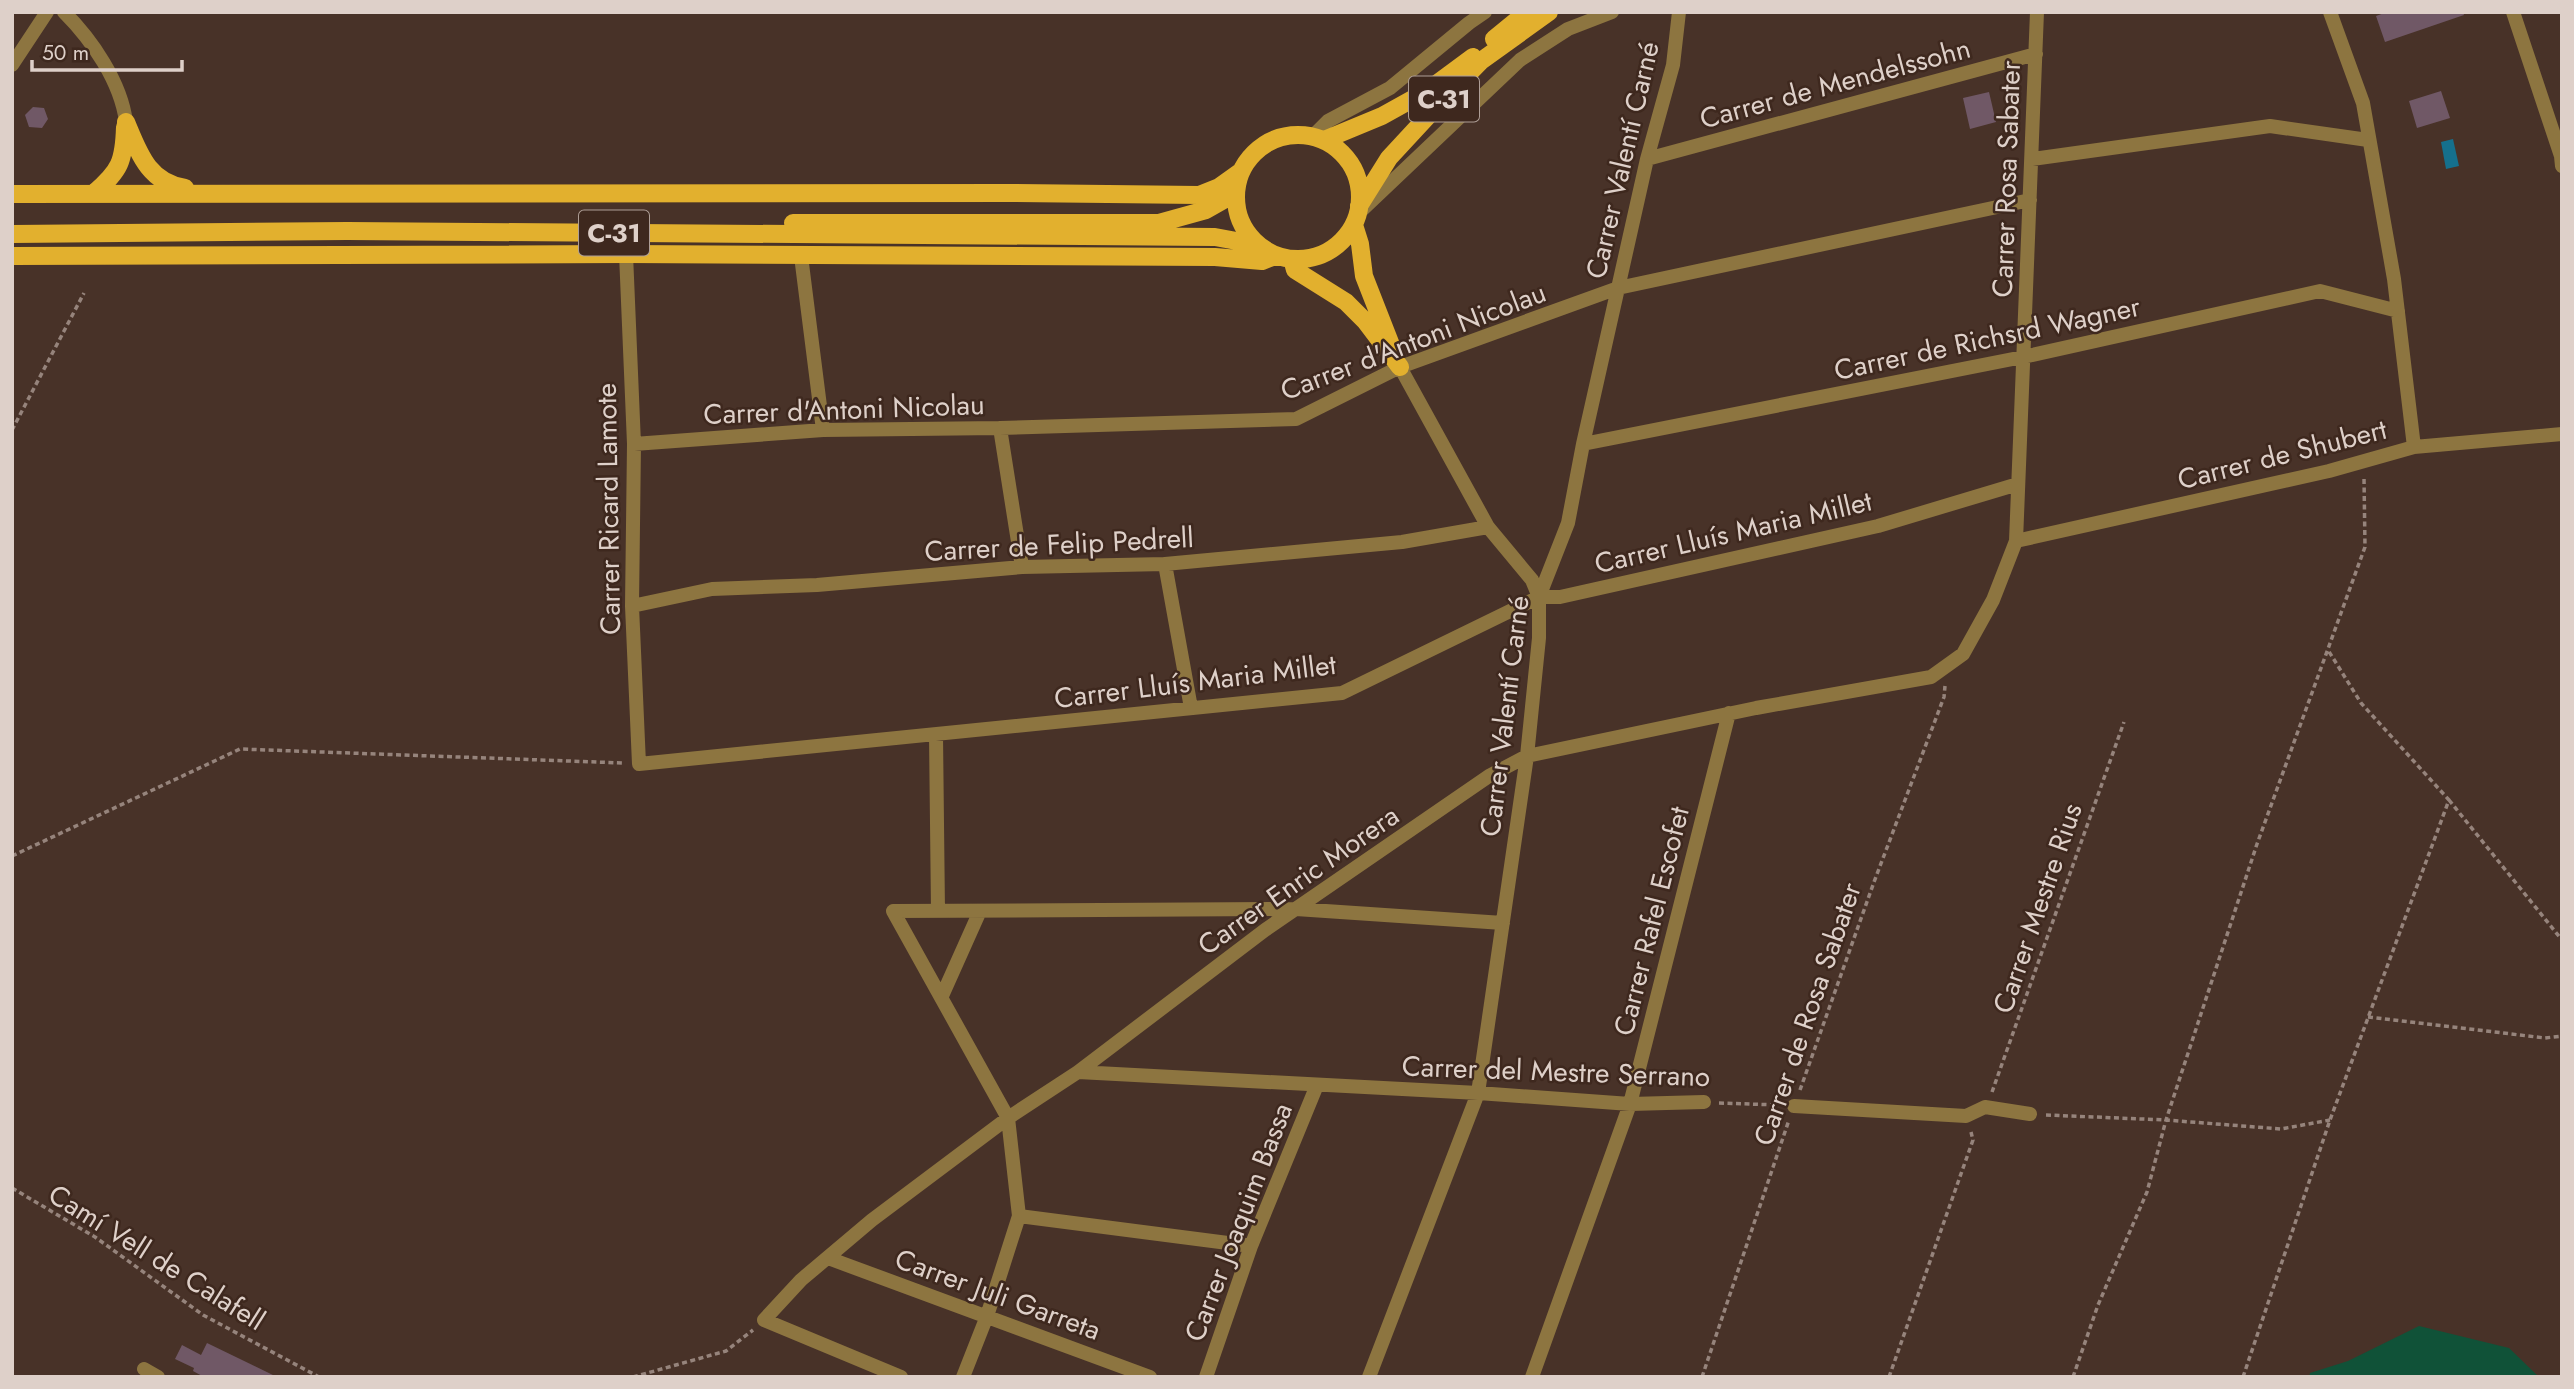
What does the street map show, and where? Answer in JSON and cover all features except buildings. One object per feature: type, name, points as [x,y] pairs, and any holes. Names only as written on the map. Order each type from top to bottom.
[{"type":"main road","name":"C-31","points":[[1258,245],[1245,230],[1237,212],[1236,193],[1240,173],[1249,158],[1270,142],[1295,134],[1318,138],[1382,116],[1427,91],[1476,55],[1527,12]]},
{"type":"main road","name":"C-31","points":[[12,234],[360,231],[1215,237],[1258,245],[1284,257],[1316,257],[1338,244],[1389,158],[1439,104],[1482,61],[1549,12]]},
{"type":"main road","points":[[126,122],[148,170],[173,186],[216,193]]},
{"type":"main road","points":[[94,193],[120,166],[124,153],[126,122]]},
{"type":"main road","points":[[1318,138],[1340,151],[1353,167],[1359,186],[1357,215],[1364,276],[1400,368]]},
{"type":"main road","points":[[12,194],[1009,193],[1171,196],[1199,195],[1219,187],[1240,173]]},
{"type":"main road","name":"C-31","points":[[12,224],[1159,223],[1206,210],[1236,193]]},
{"type":"main road","points":[[12,257],[626,254],[1215,257],[1262,261],[1284,257],[1295,270],[1346,302],[1366,323],[1400,368]]},
{"type":"street","points":[[12,65],[47,12]]},
{"type":"street","points":[[64,12],[104,65],[124,107],[126,122]]},
{"type":"street","points":[[1318,138],[1328,121],[1390,88],[1486,12]]},
{"type":"street","points":[[1357,215],[1520,60],[1568,29],[1612,12]]},
{"type":"street","name":"Carrer Valentí Carné","points":[[1369,1377],[1478,1093],[1527,756],[1539,638],[1539,597],[1568,523],[1647,159],[1673,65],[1679,12]]},
{"type":"street","name":"Carrer Rosa Sabater","points":[[1948,664],[1963,654],[1993,600],[2016,541],[2037,12]]},
{"type":"street","points":[[2330,12],[2363,103],[2394,279],[2414,447]]},
{"type":"street","points":[[2513,12],[2562,166]]},
{"type":"street","name":"Carrer de Mendelssohn","points":[[1647,159],[2036,54]]},
{"type":"street","points":[[2032,159],[2270,126],[2368,140]]},
{"type":"street","name":"Carrer d'Antoni Nicolau","points":[[634,444],[823,430],[1000,428],[1296,419],[1400,368],[1618,288],[2030,200]]},
{"type":"street","name":"Carrer Ricard Lamote","points":[[626,254],[634,444],[632,606],[639,764]]},
{"type":"street","points":[[801,256],[823,430]]},
{"type":"street","name":"Carrer de Richsrd Wagner","points":[[1583,444],[2023,358],[2320,291],[2398,311]]},
{"type":"street","points":[[1400,368],[1488,527],[1532,580],[1539,597]]},
{"type":"street","points":[[1000,428],[1022,567]]},
{"type":"street","name":"Carrer de Shubert","points":[[2016,541],[2329,471],[2414,447],[2562,434]]},
{"type":"street","name":"Carrer Lluís Maria Millet","points":[[639,764],[1342,693],[1539,597],[1560,597],[1878,526],[2018,484]]},
{"type":"street","name":"Carrer de Felip Pedrell","points":[[632,606],[712,589],[817,585],[1022,567],[1165,564],[1402,542],[1488,527]]},
{"type":"street","points":[[1165,564],[1192,708]]},
{"type":"street","name":"Carrer Enric Morera","points":[[764,1320],[801,1280],[872,1220],[1008,1118],[1078,1072],[1265,930],[1489,776],[1527,756],[1729,713],[1931,677],[1948,664]]},
{"type":"street","name":"Carrer Rafel Escofet","points":[[1532,1377],[1630,1104],[1729,713]]},
{"type":"street","points":[[936,735],[938,911]]},
{"type":"street","points":[[963,1377],[987,1316],[1019,1216],[1008,1118],[893,911],[1296,909],[1503,923]]},
{"type":"street","points":[[942,996],[980,911]]},
{"type":"street","name":"Carrer del Mestre Serrano","points":[[1078,1072],[1478,1093],[1630,1104],[1704,1102]]},
{"type":"street","name":"Carrer Joaquim Bassa","points":[[1206,1377],[1251,1246],[1317,1085]]},
{"type":"street","points":[[1794,1106],[1966,1116],[1986,1107],[2030,1114]]},
{"type":"street","points":[[1019,1216],[1251,1246]]},
{"type":"street","name":"Carrer Juli Garreta","points":[[828,1258],[1150,1377]]},
{"type":"street","points":[[764,1320],[901,1377]]},
{"type":"street","points":[[144,1369],[158,1377]]},
{"type":"path","points":[[12,430],[84,293]]},
{"type":"path","points":[[2073,1377],[2098,1305],[2147,1192],[2166,1121],[2258,844],[2365,547],[2364,461]]},
{"type":"path","points":[[2327,648],[2361,704],[2449,800],[2562,940]]},
{"type":"path","name":"Carrer de Rosa Sabater","points":[[1702,1377],[1794,1106],[1944,697],[1948,664]]},
{"type":"path","name":"Carrer Mestre Rius","points":[[1986,1107],[2124,722]]},
{"type":"path","points":[[12,856],[240,749],[639,764]]},
{"type":"path","points":[[2243,1377],[2330,1120],[2449,800]]},
{"type":"path","points":[[2368,1017],[2544,1038],[2562,1035]]},
{"type":"path","name":"Carrer del Mestre Serrano","points":[[1704,1102],[1794,1106]]},
{"type":"path","points":[[2030,1114],[2281,1129],[2330,1120]]},
{"type":"path","points":[[1889,1377],[1973,1140],[1966,1116]]},
{"type":"path","name":"Camí Vell de Calafell","points":[[12,1188],[95,1237],[203,1315],[319,1377]]},
{"type":"path","points":[[633,1377],[726,1351],[764,1320]]},
{"type":"green space","points":[[2419,1326],[2509,1348],[2539,1377],[2309,1377],[2310,1373],[2348,1361]]},
{"type":"water","points":[[2453,139],[2459,166],[2446,169],[2441,142]]}]
